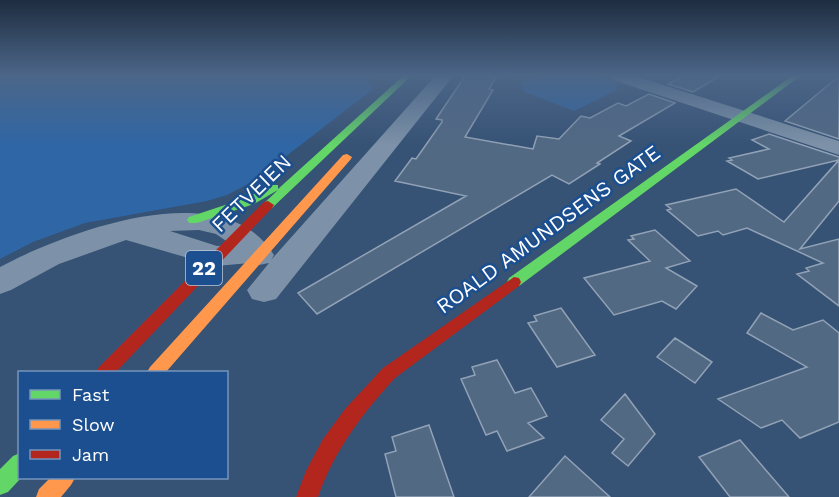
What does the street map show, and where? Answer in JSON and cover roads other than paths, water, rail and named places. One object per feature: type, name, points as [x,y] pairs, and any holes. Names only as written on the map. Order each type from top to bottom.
[{"type":"main road","name":"FETVEIEN","points":[[157,371],[306,168],[382,99]]},
{"type":"main road","points":[[381,119],[399,99]]},
{"type":"main road","name":"ROALD AMUNDSENS GATE","points":[[307,497],[311,483],[338,429],[361,400],[389,373],[762,99]]},
{"type":"main road","name":"FETVEIEN","points":[[249,244],[358,144]]},
{"type":"main road","points":[[193,220],[250,201],[306,168]]},
{"type":"main road","name":"FETVEIEN","points":[[106,371],[216,256]]},
{"type":"main road","points":[[0,484],[18,465]]},
{"type":"main road","points":[[47,497],[62,479]]},
{"type":"street","points":[[264,290],[424,99]]},
{"type":"street","points":[[690,99],[839,148]]},
{"type":"street","points":[[0,282],[61,250],[125,232],[180,220],[193,220],[224,227],[249,244]]},
{"type":"street","points":[[125,232],[164,239],[216,256],[249,244]]}]
